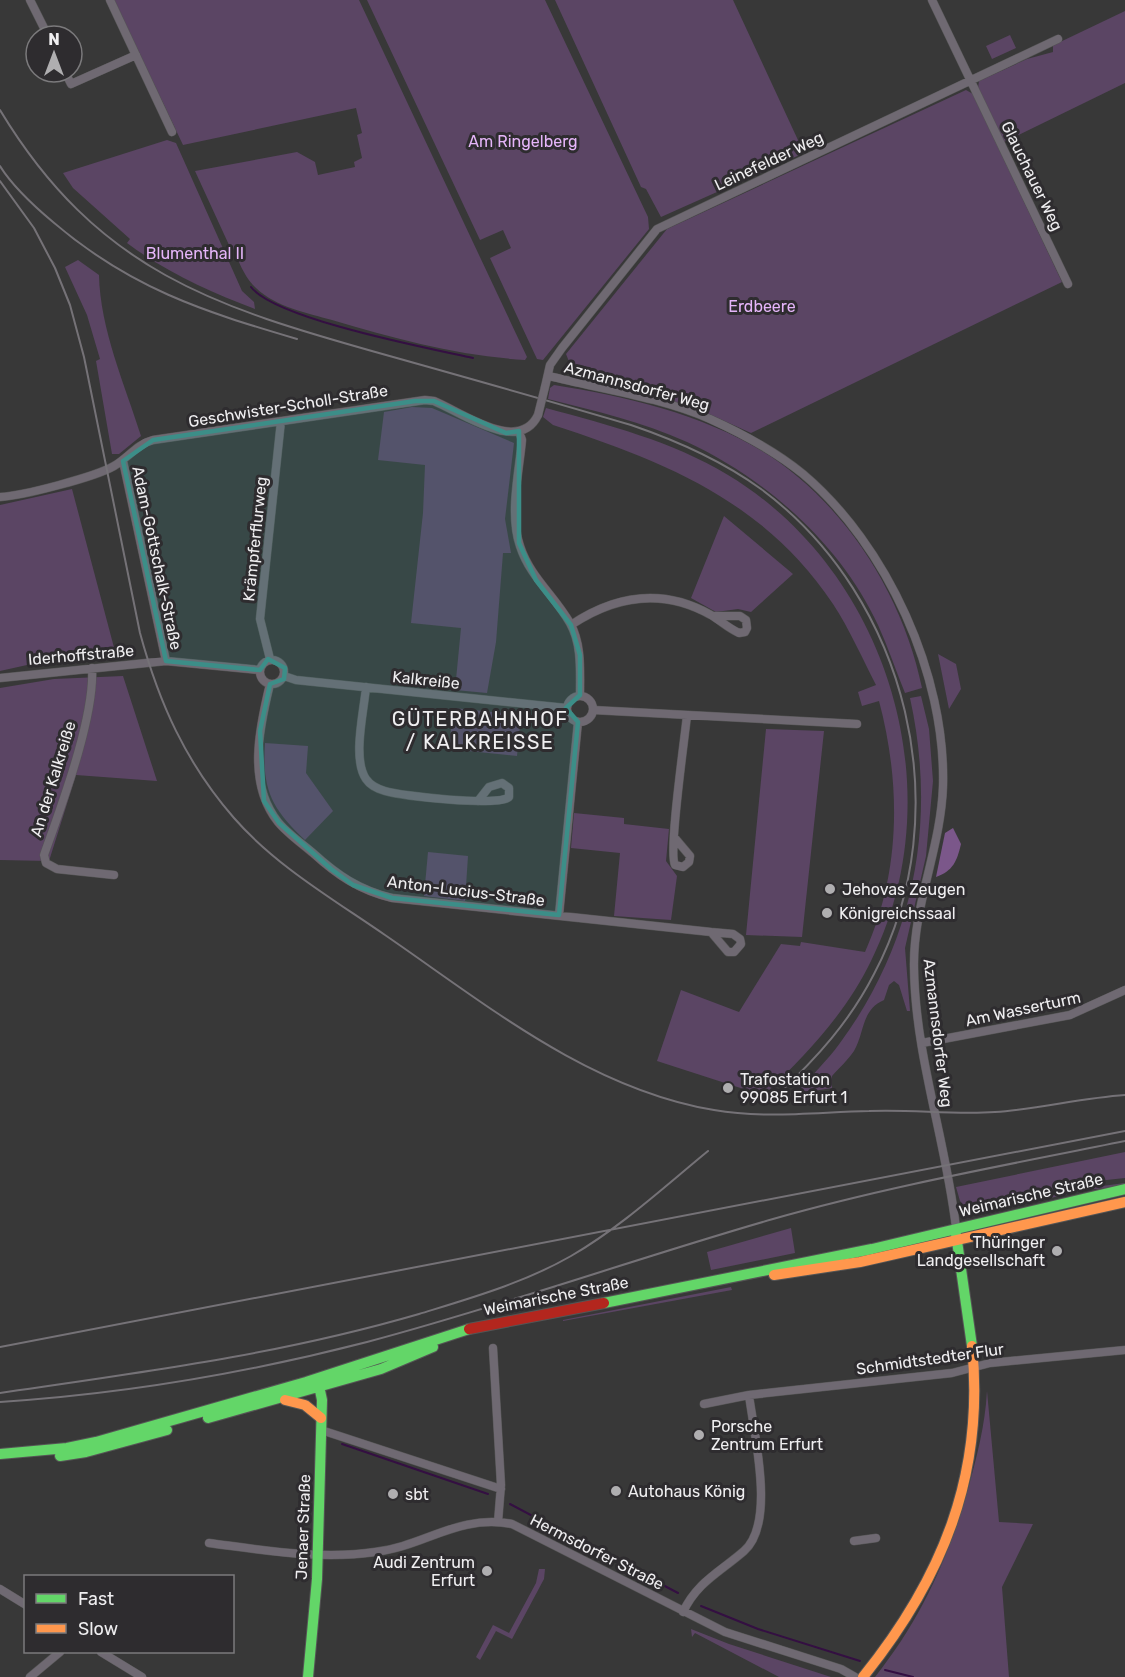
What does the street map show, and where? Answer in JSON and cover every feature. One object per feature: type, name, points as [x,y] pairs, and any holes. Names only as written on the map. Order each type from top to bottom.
[{"type":"main road","name":"Weimarische Straße","points":[[0,1461],[86,1452],[282,1400],[319,1383],[448,1335],[495,1323],[872,1249],[1125,1189]]},
{"type":"main road","name":"Weimarische Straße","points":[[0,1454],[67,1448],[96,1442],[319,1383],[381,1369],[427,1349],[497,1330],[772,1275],[860,1262],[1125,1202]]},
{"type":"main road","points":[[863,1677],[910,1617],[925,1593],[945,1550],[968,1458],[973,1421],[973,1367],[969,1318],[956,1228]]},
{"type":"main road","name":"Jenaer Straße","points":[[308,1677],[317,1554],[321,1430],[319,1383]]},
{"type":"main road","points":[[282,1400],[305,1405],[321,1418]]},
{"type":"street","points":[[30,0],[42,24]]},
{"type":"street","points":[[110,0],[172,132]]},
{"type":"street","name":"Glauchauer Weg","points":[[932,0],[1068,284]]},
{"type":"street","name":"Leinefelder Weg","points":[[549,376],[550,365],[562,348],[657,229],[1058,39]]},
{"type":"street","points":[[84,78],[136,55]]},
{"type":"street","points":[[549,376],[538,415],[531,424],[519,431],[522,440],[516,522],[519,543],[536,580],[571,625],[580,655],[580,695]]},
{"type":"street","name":"Azmannsdorfer Weg","points":[[549,376],[672,406],[707,418],[772,451],[802,474],[832,502],[860,537],[890,584],[922,658],[941,749],[940,819],[917,921],[914,955],[922,1043],[956,1228]]},
{"type":"street","name":"Geschwister-Scholl-Straße","points":[[0,497],[64,482],[112,467],[144,442],[425,400],[506,432],[519,431]]},
{"type":"street","name":"Krämpferflurweg","points":[[270,659],[260,619],[281,421]]},
{"type":"street","name":"Adam-Gottschalk-Straße","points":[[123,460],[166,661]]},
{"type":"street","points":[[571,625],[589,613],[611,603],[639,597],[672,600],[713,616]]},
{"type":"street","points":[[270,659],[281,663],[284,676],[277,683],[270,684],[263,680],[260,670],[263,663],[270,659]]},
{"type":"street","points":[[166,661],[260,670]]},
{"type":"street","name":"Iderhoffstraße","points":[[0,678],[166,661]]},
{"type":"street","name":"An der Kalkreiße","points":[[92,668],[93,682],[83,731],[44,855],[46,864],[57,869],[114,875]]},
{"type":"street","name":"Kalkreiße","points":[[284,676],[296,680],[566,708]]},
{"type":"street","name":"Anton-Lucius-Straße","points":[[270,684],[260,732],[258,765],[264,801],[279,823],[331,869],[353,885],[392,898],[711,932]]},
{"type":"street","points":[[366,687],[359,755],[361,767],[370,783],[391,792],[478,801]]},
{"type":"street","points":[[580,695],[588,698],[593,710],[590,718],[578,722],[571,719],[566,708],[569,700],[580,695]]},
{"type":"street","points":[[593,710],[857,724]]},
{"type":"street","points":[[674,837],[687,715]]},
{"type":"street","points":[[559,915],[578,722]]},
{"type":"street","name":"Am Wasserturm","points":[[922,1043],[1070,1016],[1125,990]]},
{"type":"street","points":[[493,1348],[501,1489],[498,1522]]},
{"type":"street","name":"Schmidtstedter Flur","points":[[704,1404],[749,1395],[952,1373],[990,1363],[1125,1350]]},
{"type":"street","points":[[683,1612],[694,1591],[749,1546],[759,1529],[761,1500],[749,1395]]},
{"type":"street","points":[[321,1430],[501,1489]]},
{"type":"street","name":"Hermsdorfer Straße","points":[[209,1543],[317,1554],[384,1551],[464,1524],[498,1522],[529,1531],[683,1612],[741,1639],[841,1669],[855,1677]]},
{"type":"street","points":[[854,1541],[876,1538]]},
{"type":"street","points":[[0,1589],[24,1604]]},
{"type":"street","points":[[30,1677],[59,1653]]},
{"type":"street","points":[[103,1653],[142,1677]]},
{"type":"highlighted area","points":[[415,401],[434,401],[506,433],[519,431],[519,543],[536,580],[571,625],[580,655],[580,695],[566,708],[578,722],[559,915],[392,898],[353,885],[331,869],[279,823],[264,801],[260,731],[270,684],[284,679],[285,668],[268,659],[260,670],[166,661],[123,461],[153,440]]},
{"type":"green space","points":[[114,0],[359,0],[527,357],[525,360],[452,351],[380,334],[292,308],[264,295],[256,288],[245,274],[232,245],[229,245],[195,171],[297,152],[315,162],[318,175],[355,167],[354,162],[362,158],[357,135],[362,133],[356,108],[183,145]]},
{"type":"green space","name":"Am Ringelberg","points":[[367,0],[545,0],[648,217],[649,229],[543,360],[537,359],[490,258],[511,248],[503,230],[480,240]]},
{"type":"green space","points":[[555,0],[733,0],[804,153],[661,217],[646,189],[641,187]]},
{"type":"green space","points":[[1125,11],[1125,83],[1004,142],[978,88],[979,81],[1027,59],[1053,52],[1053,46],[1058,43]]},
{"type":"green space","points":[[1010,35],[1016,48],[992,59],[986,46]]},
{"type":"green space","name":"Erdbeere","points":[[966,90],[973,94],[1062,282],[751,433],[709,414],[574,374],[566,354],[667,229]]},
{"type":"green space","name":"Blumenthal II","points":[[167,140],[176,143],[242,291],[254,302],[255,309],[189,280],[157,263],[127,243],[130,239],[73,188],[63,173]]},
{"type":"green space","points":[[78,260],[99,275],[100,295],[109,336],[141,436],[119,454],[112,454],[96,361],[100,359],[87,315],[65,267]]},
{"type":"green space","points":[[554,385],[635,401],[688,417],[738,438],[792,472],[844,523],[866,553],[901,619],[922,688],[905,693],[882,633],[844,568],[799,517],[773,495],[717,457],[687,442],[636,423],[548,399],[550,388]]},
{"type":"green space","points":[[412,407],[432,408],[514,443],[505,519],[511,553],[503,553],[496,642],[487,693],[455,690],[461,628],[411,623],[423,513],[425,465],[378,460],[384,412]]},
{"type":"green space","points":[[546,408],[639,435],[707,463],[728,475],[784,517],[830,568],[866,627],[891,691],[905,759],[907,827],[896,896],[871,961],[850,998],[810,1049],[766,1093],[756,1093],[657,1061],[681,990],[739,1012],[781,944],[800,946],[801,942],[865,952],[877,922],[885,891],[894,828],[891,764],[879,701],[862,706],[858,692],[876,685],[833,604],[806,568],[776,538],[744,512],[710,490],[673,471],[635,454],[553,425],[543,417]]},
{"type":"green space","points":[[72,489],[116,655],[45,661],[0,671],[0,505]]},
{"type":"green space","points":[[724,516],[793,574],[751,612],[738,609],[716,612],[691,598]]},
{"type":"green space","points":[[938,654],[956,664],[961,689],[949,709]]},
{"type":"green space","points":[[123,676],[157,781],[76,775],[49,861],[0,860],[0,688],[54,679]]},
{"type":"green space","points":[[921,696],[929,729],[933,781],[926,856],[905,948],[910,1011],[907,1011],[899,985],[894,981],[889,985],[884,1000],[877,1004],[867,1016],[854,1051],[832,1076],[832,1088],[795,1094],[835,1050],[866,1004],[886,963],[902,921],[913,878],[919,834],[921,789],[918,744],[910,698]]},
{"type":"green space","points":[[453,708],[521,715],[517,756],[449,749]]},
{"type":"green space","points":[[766,729],[824,731],[802,937],[746,935]]},
{"type":"green space","points":[[265,743],[308,746],[306,773],[333,811],[305,840],[284,818],[271,797],[265,773]]},
{"type":"green space","points":[[574,813],[624,818],[624,824],[669,829],[666,861],[677,876],[671,920],[614,916],[620,853],[571,848]]},
{"type":"green space","points":[[428,852],[468,856],[465,901],[424,896]]},
{"type":"green space","points":[[1125,1152],[1125,1178],[1088,1182],[967,1209],[960,1201],[956,1187]]},
{"type":"green space","points":[[1125,1183],[1125,1186],[1085,1190],[982,1214],[981,1212],[1079,1189]]},
{"type":"green space","points":[[791,1228],[795,1253],[711,1270],[707,1252]]},
{"type":"green space","points":[[731,1287],[732,1290],[563,1321],[563,1320]]},
{"type":"green space","points":[[987,1391],[999,1522],[1033,1524],[1002,1587],[1009,1677],[875,1677],[919,1611],[951,1541],[977,1453]]},
{"type":"green space","points":[[539,1569],[545,1569],[544,1579],[512,1639],[496,1631],[480,1660],[476,1657],[493,1625],[509,1633],[536,1583]]},
{"type":"green space","points":[[691,1629],[729,1644],[831,1677],[779,1677],[695,1633],[692,1637]]},
{"type":"shaded area","points":[[953,828],[961,844],[958,855],[950,868],[936,877],[945,833]]},
{"type":"waterway","points":[[251,287],[266,299],[320,321],[390,340],[473,358]]},
{"type":"waterway","points":[[342,1444],[488,1494]]},
{"type":"waterway","points":[[510,1504],[678,1593]]},
{"type":"waterway","points":[[701,1606],[758,1629],[860,1661]]},
{"type":"waterway","points":[[885,1670],[913,1677]]},
{"type":"railway","points":[[0,110],[38,165],[78,210],[120,246],[166,275],[215,299],[267,319],[631,425],[666,438],[715,460],[746,479],[761,489],[812,534],[853,588],[884,647],[905,711],[915,778],[913,845],[900,911],[865,991],[832,1038],[778,1094]]},
{"type":"railway","points":[[0,166],[17,189],[53,222],[82,245],[139,281],[198,307],[297,339]]},
{"type":"railway","points":[[0,181],[34,228],[55,268],[70,305],[84,357],[140,633],[165,708],[188,754],[217,797],[250,835],[287,867],[501,1016],[541,1041],[624,1084],[668,1099],[714,1110],[753,1114],[885,1111],[979,1113],[1011,1111],[1125,1095]]},
{"type":"railway","points":[[0,1347],[1125,1131]]},
{"type":"railway","points":[[0,1402],[139,1388],[322,1353],[469,1313],[722,1234],[817,1207],[948,1177],[1125,1141]]},
{"type":"railway","points":[[0,1393],[159,1370],[314,1341],[478,1296],[553,1266],[589,1245],[642,1206],[708,1151]]},
{"type":"traffic: fast","points":[[604,1303],[872,1249],[1125,1189]]},
{"type":"traffic: fast","points":[[956,1234],[972,1346]]},
{"type":"traffic: fast","points":[[0,1454],[67,1448],[96,1442],[306,1382],[469,1329]]},
{"type":"traffic: fast","points":[[208,1418],[381,1369],[433,1347]]},
{"type":"traffic: fast","points":[[308,1677],[317,1579],[322,1400],[318,1381]]},
{"type":"traffic: fast","points":[[60,1456],[86,1452],[167,1430]]},
{"type":"traffic: slow","points":[[774,1275],[860,1262],[1125,1202]]},
{"type":"traffic: slow","points":[[863,1677],[891,1640],[915,1602],[936,1563],[952,1523],[964,1482],[972,1438],[974,1393],[972,1346]]},
{"type":"traffic: slow","points":[[285,1400],[305,1405],[321,1418]]},
{"type":"traffic: jam","points":[[469,1329],[604,1303]]},
{"type":"place","name":"Jehovas Zeugen","points":[[830,889]]},
{"type":"place","name":"Königreichssaal","points":[[827,913]]},
{"type":"place","name":"Trafostation 99085 Erfurt 1","points":[[728,1088]]},
{"type":"place","name":"Thüringer Landgesellschaft","points":[[1057,1251]]},
{"type":"place","name":"Porsche Zentrum Erfurt","points":[[699,1435]]},
{"type":"place","name":"Autohaus König","points":[[616,1491]]},
{"type":"place","name":"sbt","points":[[393,1494]]},
{"type":"place","name":"Audi Zentrum Erfurt","points":[[487,1571]]},
{"type":"district","name":"GÜTERBAHNHOF / KALKREISSE","points":[[480,730]]}]
